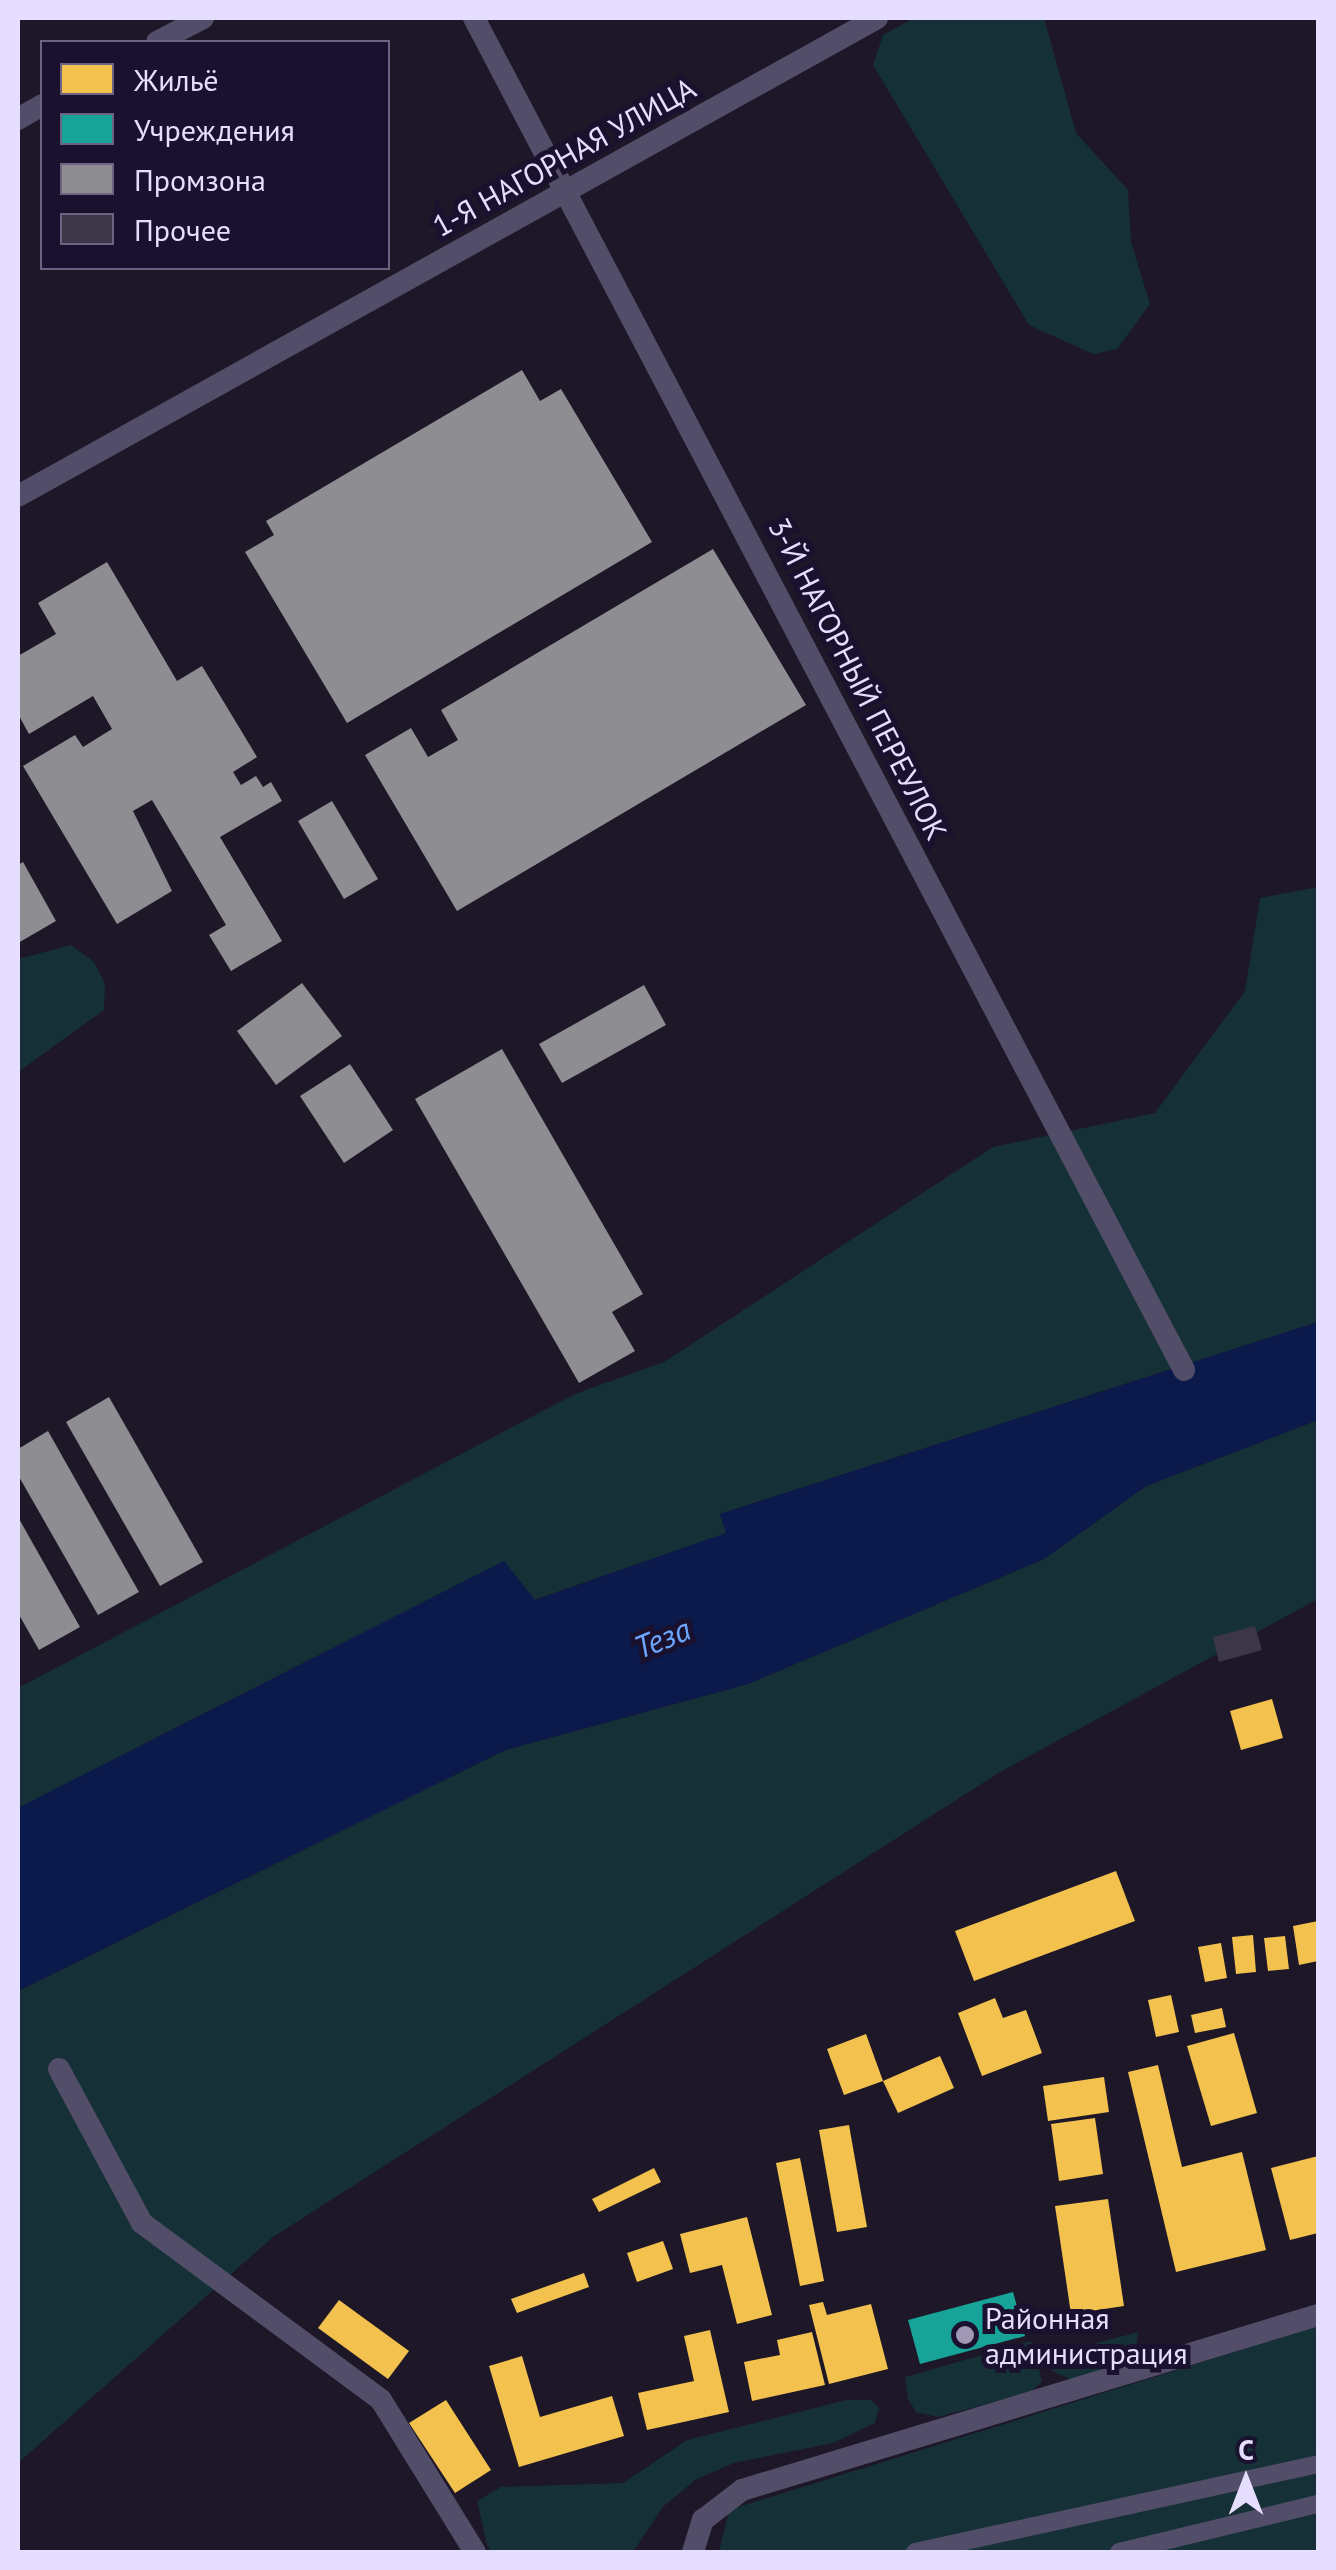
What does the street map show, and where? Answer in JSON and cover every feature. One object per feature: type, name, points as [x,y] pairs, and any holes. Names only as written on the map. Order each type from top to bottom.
[{"type":"street","points":[[161,40],[203,18]]},
{"type":"street","name":"3-Й НАГОРНЫЙ ПЕРЕУЛОК","points":[[474,18],[569,189],[1184,1370]]},
{"type":"street","name":"1-Я НАГОРНАЯ УЛИЦА","points":[[18,496],[877,18]]},
{"type":"street","points":[[18,119],[40,106]]},
{"type":"street","points":[[58,2069],[142,2223],[381,2400],[476,2552]]},
{"type":"street","points":[[693,2552],[703,2520],[742,2490],[1318,2314]]},
{"type":"street","points":[[915,2552],[1318,2464]]},
{"type":"street","points":[[1119,2552],[1318,2504]]},
{"type":"green space","points":[[914,18],[1044,18],[1076,133],[1128,190],[1131,242],[1150,304],[1117,349],[1093,354],[1029,325],[873,65],[883,35]]},
{"type":"green space","points":[[1318,887],[1318,1322],[720,1514],[727,1533],[534,1600],[503,1562],[18,1808],[18,1688],[575,1394],[664,1362],[993,1147],[1155,1113],[1245,991],[1260,898]]},
{"type":"green space","points":[[71,945],[94,962],[105,984],[104,1010],[18,1072],[18,959]]},
{"type":"green space","points":[[1318,1420],[1318,1599],[1000,1772],[273,2237],[18,2463],[18,1991],[505,1750],[748,1684],[1044,1559],[1146,1486]]},
{"type":"green space","points":[[1318,2326],[1318,2552],[719,2552],[729,2510]]},
{"type":"green space","points":[[1138,2332],[1134,2360],[1072,2380],[1052,2371],[1050,2356]]},
{"type":"green space","points":[[1031,2341],[1042,2381],[1031,2392],[938,2417],[916,2412],[908,2399],[905,2377]]},
{"type":"green space","points":[[846,2400],[871,2400],[879,2408],[875,2423],[833,2443],[734,2463],[695,2480],[663,2507],[633,2552],[492,2552],[487,2545],[477,2501],[501,2487],[623,2483],[687,2440]]},
{"type":"water","name":"Теза","points":[[1318,1322],[1318,1420],[1146,1486],[1044,1559],[748,1684],[505,1750],[18,1991],[18,1808],[504,1561],[535,1600],[726,1533],[720,1514]]},
{"type":"building: Жильё","points":[[1272,1699],[1283,1738],[1241,1750],[1230,1711]]},
{"type":"building: Жильё","points":[[1116,1871],[1135,1921],[974,1981],[955,1931]]},
{"type":"building: Жильё","points":[[1318,1921],[1318,1961],[1299,1965],[1293,1926]]},
{"type":"building: Жильё","points":[[1253,1935],[1256,1972],[1236,1974],[1232,1937]]},
{"type":"building: Жильё","points":[[1285,1936],[1289,1969],[1268,1971],[1264,1938]]},
{"type":"building: Жильё","points":[[1221,1943],[1227,1978],[1205,1982],[1198,1947]]},
{"type":"building: Жильё","points":[[1171,1995],[1179,2032],[1156,2037],[1148,2000]]},
{"type":"building: Жильё","points":[[995,1998],[1003,2018],[1026,2010],[1042,2053],[982,2076],[958,2013]]},
{"type":"building: Жильё","points":[[1222,2008],[1226,2027],[1195,2033],[1191,2015]]},
{"type":"building: Жильё","points":[[1234,2033],[1257,2113],[1211,2126],[1187,2046]]},
{"type":"building: Жильё","points":[[866,2034],[883,2081],[844,2095],[827,2049]]},
{"type":"building: Жильё","points":[[940,2056],[954,2088],[898,2113],[883,2081]]},
{"type":"building: Жильё","points":[[1158,2065],[1182,2167],[1242,2152],[1266,2250],[1176,2272],[1128,2072]]},
{"type":"building: Жильё","points":[[1104,2077],[1109,2112],[1048,2121],[1043,2086]]},
{"type":"building: Жильё","points":[[1095,2118],[1103,2174],[1059,2181],[1051,2124]]},
{"type":"building: Жильё","points":[[849,2125],[867,2227],[837,2232],[819,2130]]},
{"type":"building: Жильё","points":[[1318,2156],[1318,2233],[1290,2240],[1271,2168]]},
{"type":"building: Жильё","points":[[800,2158],[824,2281],[800,2286],[776,2163]]},
{"type":"building: Жильё","points":[[654,2168],[661,2182],[599,2212],[592,2199]]},
{"type":"building: Жильё","points":[[1108,2199],[1124,2306],[1071,2314],[1055,2206]]},
{"type":"building: Жильё","points":[[747,2217],[772,2315],[737,2324],[722,2265],[690,2273],[680,2234]]},
{"type":"building: Жильё","points":[[663,2241],[673,2269],[637,2282],[627,2253]]},
{"type":"building: Жильё","points":[[584,2273],[589,2287],[517,2313],[511,2299]]},
{"type":"building: Жильё","points":[[339,2300],[409,2351],[388,2379],[318,2328]]},
{"type":"building: Жильё","points":[[823,2302],[827,2315],[871,2304],[888,2369],[829,2384],[809,2305]]},
{"type":"building: Жильё","points":[[710,2330],[729,2412],[647,2430],[638,2393],[694,2381],[684,2336]]},
{"type":"building: Жильё","points":[[812,2332],[825,2385],[752,2401],[744,2362],[780,2355],[777,2340]]},
{"type":"building: Жильё","points":[[522,2356],[540,2417],[612,2396],[624,2436],[519,2467],[489,2366]]},
{"type":"building: Жильё","points":[[446,2400],[491,2470],[455,2493],[409,2423]]},
{"type":"building: Учреждения","points":[[1013,2292],[1025,2336],[920,2364],[908,2320]]},
{"type":"building: Промзона","points":[[522,370],[540,401],[561,389],[652,542],[347,723],[245,552],[274,535],[266,521]]},
{"type":"building: Промзона","points":[[713,549],[806,705],[457,911],[365,755],[411,728],[428,757],[458,740],[441,710]]},
{"type":"building: Промзона","points":[[107,562],[177,681],[202,666],[257,757],[233,772],[241,785],[256,776],[263,787],[271,782],[282,801],[220,837],[282,941],[231,971],[209,935],[226,925],[152,800],[133,811],[172,891],[117,924],[23,766],[75,735],[83,747],[112,729],[93,696],[29,734],[18,714],[18,656],[56,634],[38,603]]},
{"type":"building: Промзона","points":[[332,801],[378,879],[344,899],[298,821]]},
{"type":"building: Промзона","points":[[23,862],[56,921],[18,943],[18,865]]},
{"type":"building: Промзона","points":[[302,983],[342,1036],[276,1085],[237,1031]]},
{"type":"building: Промзона","points":[[644,985],[666,1025],[562,1083],[539,1044]]},
{"type":"building: Промзона","points":[[502,1049],[643,1294],[612,1312],[635,1351],[579,1383],[415,1099]]},
{"type":"building: Промзона","points":[[350,1064],[393,1130],[344,1163],[300,1096]]},
{"type":"building: Промзона","points":[[109,1397],[203,1562],[160,1586],[66,1422]]},
{"type":"building: Промзона","points":[[48,1431],[139,1592],[98,1615],[18,1475],[18,1449]]},
{"type":"building: Промзона","points":[[18,1517],[80,1627],[39,1650],[18,1613]]},
{"type":"building: Прочее","points":[[1255,1626],[1262,1650],[1219,1662],[1213,1637]]},
{"type":"place","name":"Районная администрация","points":[[965,2335]]}]
